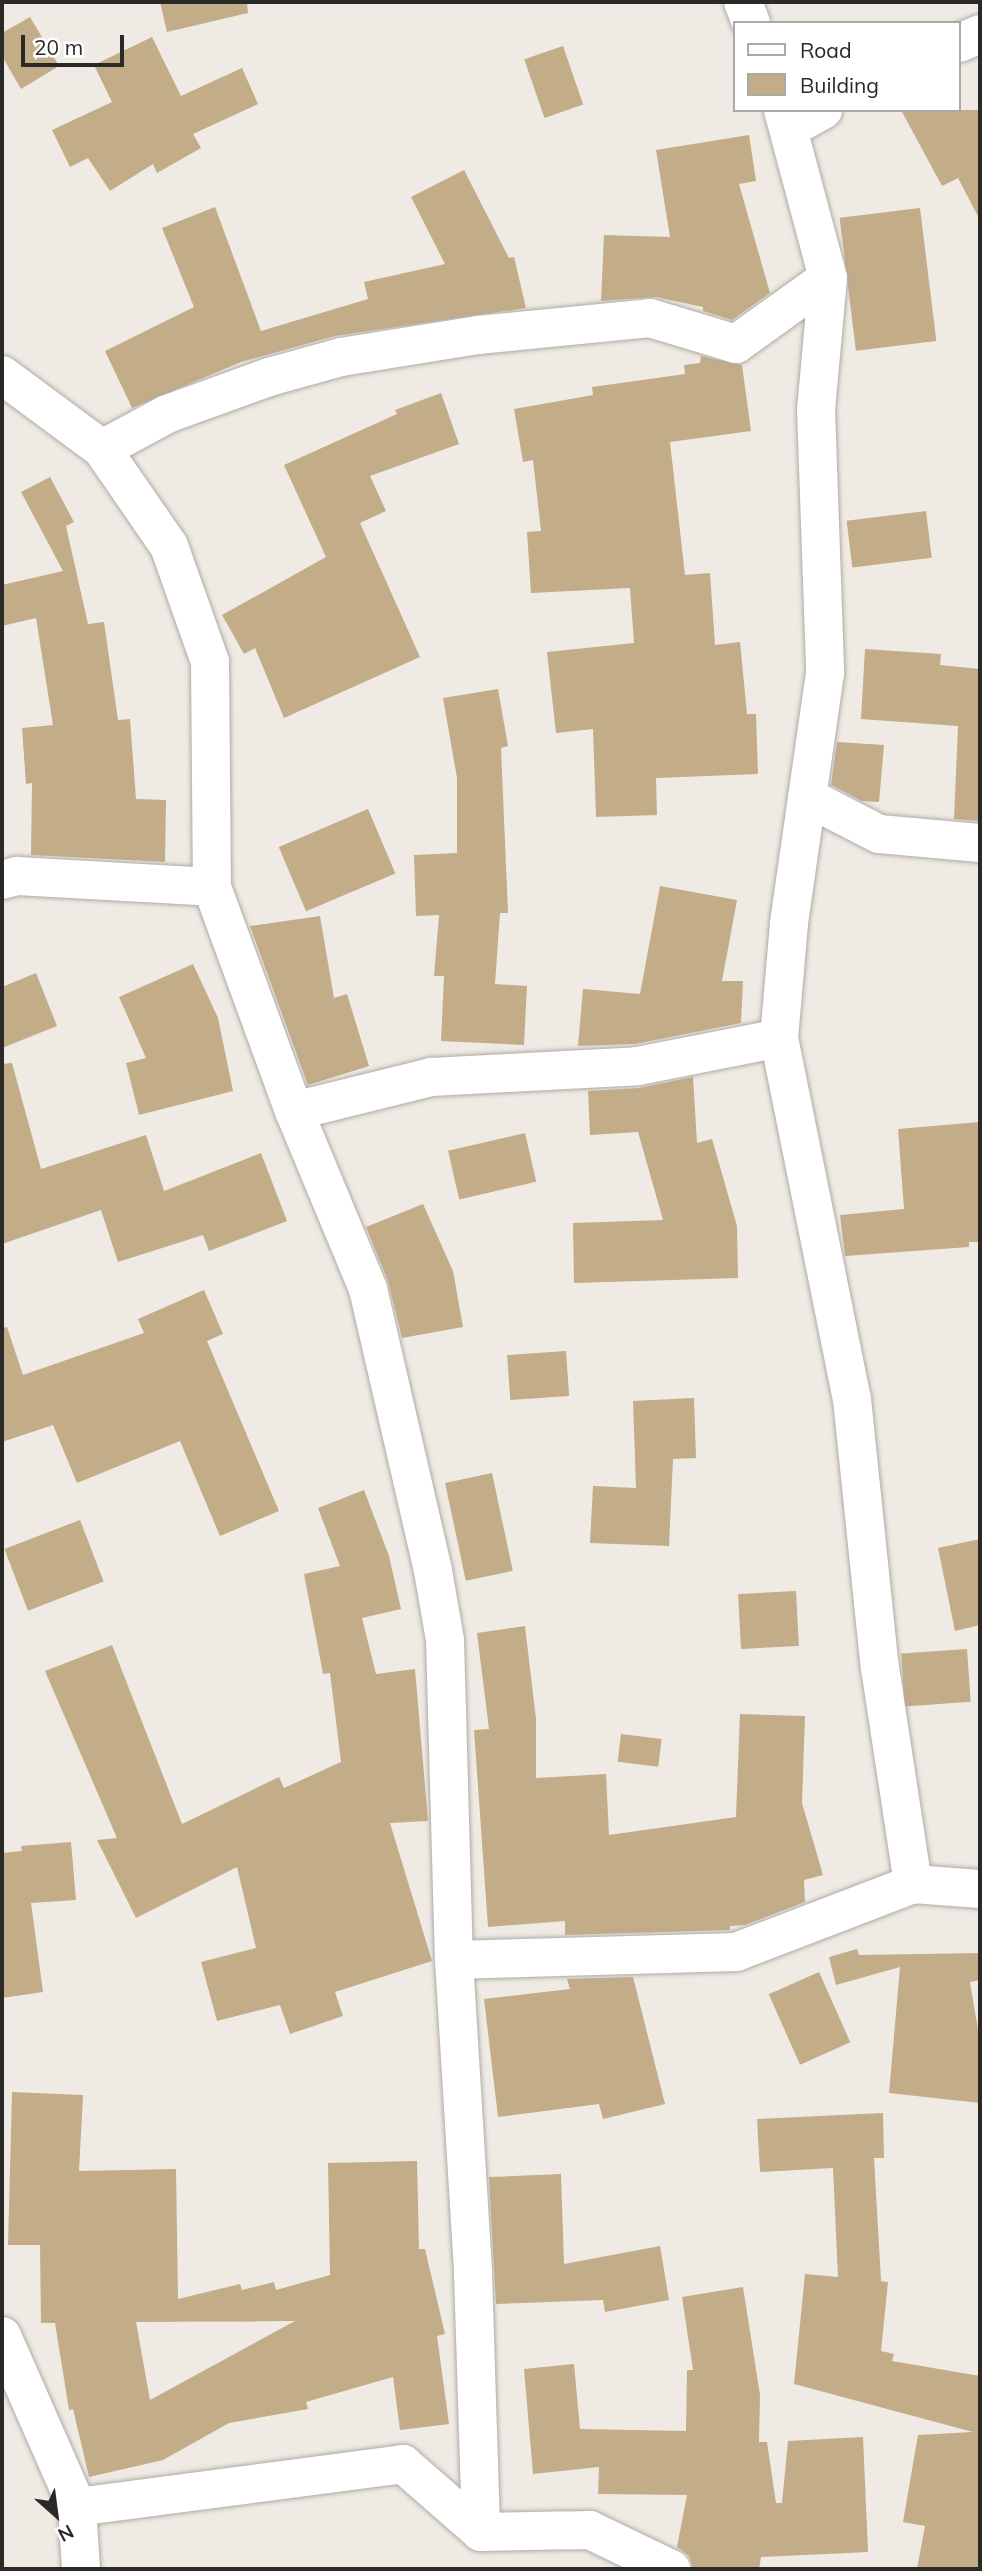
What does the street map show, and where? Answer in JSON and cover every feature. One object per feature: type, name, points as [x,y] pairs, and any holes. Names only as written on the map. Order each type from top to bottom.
[{"type":"street","points":[[743,2],[750,21]]},
{"type":"street","points":[[961,42],[980,34]]},
{"type":"street","points":[[786,112],[796,125],[819,112]]},
{"type":"street","points":[[786,112],[828,278],[816,409],[825,673],[807,797],[779,1038],[852,1399],[880,1668],[913,1884]]},
{"type":"street","points":[[102,449],[180,410],[269,377],[355,355],[478,335],[650,318],[736,344],[828,278]]},
{"type":"street","points":[[2,375],[102,449],[169,545],[210,662],[212,887],[294,1111],[368,1289],[433,1571],[445,1640],[454,1961],[473,2273],[481,2532]]},
{"type":"street","points":[[807,797],[879,834],[980,843]]},
{"type":"street","points":[[2,880],[17,876],[212,887]]},
{"type":"street","points":[[294,1111],[431,1077],[638,1066],[779,1038]]},
{"type":"street","points":[[454,1961],[736,1952],[913,1884],[980,1889]]},
{"type":"street","points":[[2,2336],[77,2507],[81,2569]]},
{"type":"street","points":[[77,2507],[403,2464],[481,2532],[590,2530],[671,2569]]},
{"type":"building","points":[[160,2],[247,2],[248,13],[167,32]]},
{"type":"building","points":[[30,17],[59,66],[21,89],[2,56],[2,33]]},
{"type":"building","points":[[152,37],[181,96],[242,68],[258,104],[193,134],[201,148],[157,173],[153,164],[110,191],[88,158],[70,167],[52,130],[112,102],[94,65]]},
{"type":"building","points":[[563,46],[583,105],[544,118],[524,59]]},
{"type":"building","points":[[980,110],[980,220],[958,178],[942,186],[902,112]]},
{"type":"building","points":[[749,135],[756,181],[739,184],[770,293],[732,320],[703,311],[703,307],[656,297],[601,301],[604,235],[670,237],[656,150]]},
{"type":"building","points":[[464,170],[509,258],[514,257],[526,308],[335,336],[241,362],[132,408],[105,351],[194,307],[162,228],[215,207],[261,331],[368,299],[364,282],[445,264],[411,197]]},
{"type":"building","points":[[920,208],[936,341],[856,351],[840,218]]},
{"type":"building","points":[[701,356],[742,365],[751,431],[670,442],[685,575],[710,573],[715,645],[740,642],[747,714],[756,714],[758,774],[656,778],[657,815],[596,817],[593,729],[556,733],[547,652],[634,643],[630,588],[531,593],[527,532],[541,531],[533,460],[523,462],[514,409],[593,395],[592,387],[685,374],[684,365],[700,363]]},
{"type":"building","points":[[441,393],[459,444],[370,476],[386,511],[360,523],[420,657],[284,718],[255,648],[244,654],[222,615],[326,557],[284,465],[397,414],[395,410]]},
{"type":"building","points":[[50,477],[74,522],[66,526],[88,624],[104,622],[118,720],[130,719],[136,799],[166,800],[165,862],[31,855],[32,783],[26,784],[22,728],[53,725],[36,618],[2,626],[2,585],[63,571],[21,492]]},
{"type":"building","points":[[926,511],[932,558],[852,567],[847,521]]},
{"type":"building","points":[[865,649],[941,654],[940,665],[980,669],[980,821],[954,819],[958,726],[861,719]]},
{"type":"building","points":[[498,689],[508,746],[501,748],[508,913],[500,913],[495,984],[527,986],[524,1045],[441,1041],[444,976],[434,976],[439,915],[416,916],[414,855],[457,853],[457,778],[443,698]]},
{"type":"building","points":[[837,742],[884,745],[879,802],[862,801],[831,785]]},
{"type":"building","points":[[368,809],[395,873],[306,911],[279,847]]},
{"type":"building","points":[[660,886],[737,900],[722,981],[743,981],[741,1023],[635,1044],[578,1046],[583,989],[640,994]]},
{"type":"building","points":[[320,916],[334,998],[347,994],[369,1066],[308,1085],[250,926]]},
{"type":"building","points":[[193,964],[218,1018],[233,1091],[139,1115],[126,1063],[146,1058],[119,997]]},
{"type":"building","points":[[36,973],[57,1026],[2,1048],[2,987]]},
{"type":"building","points":[[12,1063],[41,1169],[146,1135],[164,1191],[261,1153],[287,1221],[209,1251],[203,1235],[118,1262],[101,1210],[2,1244],[2,1064]]},
{"type":"building","points":[[693,1077],[697,1143],[712,1139],[737,1226],[738,1278],[574,1283],[573,1223],[663,1220],[638,1132],[590,1135],[588,1091],[639,1088]]},
{"type":"building","points":[[980,1122],[980,1242],[969,1242],[969,1247],[845,1256],[840,1215],[904,1209],[898,1129]]},
{"type":"building","points":[[525,1133],[536,1182],[459,1199],[448,1151]]},
{"type":"building","points":[[423,1204],[453,1271],[463,1327],[402,1338],[388,1281],[366,1227]]},
{"type":"building","points":[[204,1290],[223,1334],[207,1341],[279,1511],[220,1536],[180,1441],[77,1483],[53,1425],[2,1442],[2,1328],[7,1327],[23,1375],[144,1333],[138,1319]]},
{"type":"building","points":[[566,1351],[569,1396],[510,1400],[507,1355]]},
{"type":"building","points":[[694,1398],[696,1458],[673,1459],[669,1546],[590,1543],[593,1486],[636,1488],[633,1401]]},
{"type":"building","points":[[492,1473],[513,1571],[466,1581],[445,1483]]},
{"type":"building","points":[[364,1490],[389,1556],[401,1609],[362,1618],[376,1674],[415,1669],[428,1821],[390,1823],[432,1961],[335,1992],[343,2016],[290,2034],[280,2005],[217,2021],[201,1962],[256,1948],[237,1867],[136,1918],[97,1840],[117,1838],[45,1671],[112,1645],[182,1824],[279,1777],[284,1788],[341,1762],[330,1673],[323,1674],[304,1574],[340,1566],[318,1508]]},
{"type":"building","points":[[80,1520],[104,1582],[28,1611],[4,1549]]},
{"type":"building","points":[[980,1539],[980,1625],[955,1631],[938,1548]]},
{"type":"building","points":[[796,1591],[799,1646],[741,1649],[738,1594]]},
{"type":"building","points":[[525,1626],[536,1719],[536,1778],[606,1774],[609,1835],[736,1817],[740,1714],[805,1716],[802,1803],[823,1875],[804,1880],[805,1902],[745,1925],[730,1926],[730,1930],[565,1935],[565,1921],[488,1927],[474,1730],[489,1729],[477,1633]]},
{"type":"building","points":[[967,1649],[971,1702],[905,1706],[901,1654]]},
{"type":"building","points":[[621,1734],[662,1739],[658,1767],[618,1762]]},
{"type":"building","points":[[71,1842],[76,1900],[31,1903],[43,1992],[2,1998],[2,1853],[22,1851],[21,1846]]},
{"type":"building","points":[[857,1949],[859,1955],[980,1953],[980,1980],[970,1982],[980,2041],[980,2103],[889,2093],[900,1967],[836,1985],[829,1957]]},
{"type":"building","points":[[819,1972],[850,2042],[800,2065],[769,1994]]},
{"type":"building","points":[[633,1977],[665,2104],[603,2119],[599,2104],[498,2117],[484,1999],[570,1989],[567,1979]]},
{"type":"building","points":[[12,2092],[83,2095],[79,2171],[176,2169],[178,2299],[240,2284],[242,2290],[274,2282],[276,2290],[330,2275],[328,2163],[417,2161],[419,2249],[425,2249],[445,2334],[437,2336],[449,2424],[400,2430],[393,2377],[306,2402],[308,2409],[229,2423],[163,2460],[89,2477],[73,2409],[69,2410],[55,2323],[41,2323],[40,2245],[8,2245]],"holes":[[[295,2321],[150,2400],[136,2322]]]},
{"type":"building","points":[[883,2113],[884,2158],[874,2158],[881,2281],[888,2282],[881,2351],[894,2354],[892,2361],[980,2376],[980,2569],[917,2569],[925,2526],[903,2522],[918,2435],[973,2432],[794,2384],[805,2274],[838,2277],[833,2168],[760,2172],[757,2119]]},
{"type":"building","points":[[561,2174],[564,2264],[660,2246],[669,2300],[605,2312],[603,2300],[496,2304],[489,2177]]},
{"type":"building","points":[[743,2287],[760,2395],[759,2442],[767,2442],[776,2503],[782,2503],[788,2441],[863,2437],[868,2552],[761,2557],[759,2569],[693,2569],[689,2556],[677,2547],[687,2495],[598,2494],[599,2467],[533,2474],[524,2369],[574,2364],[580,2429],[686,2431],[687,2370],[693,2370],[682,2297]]}]
